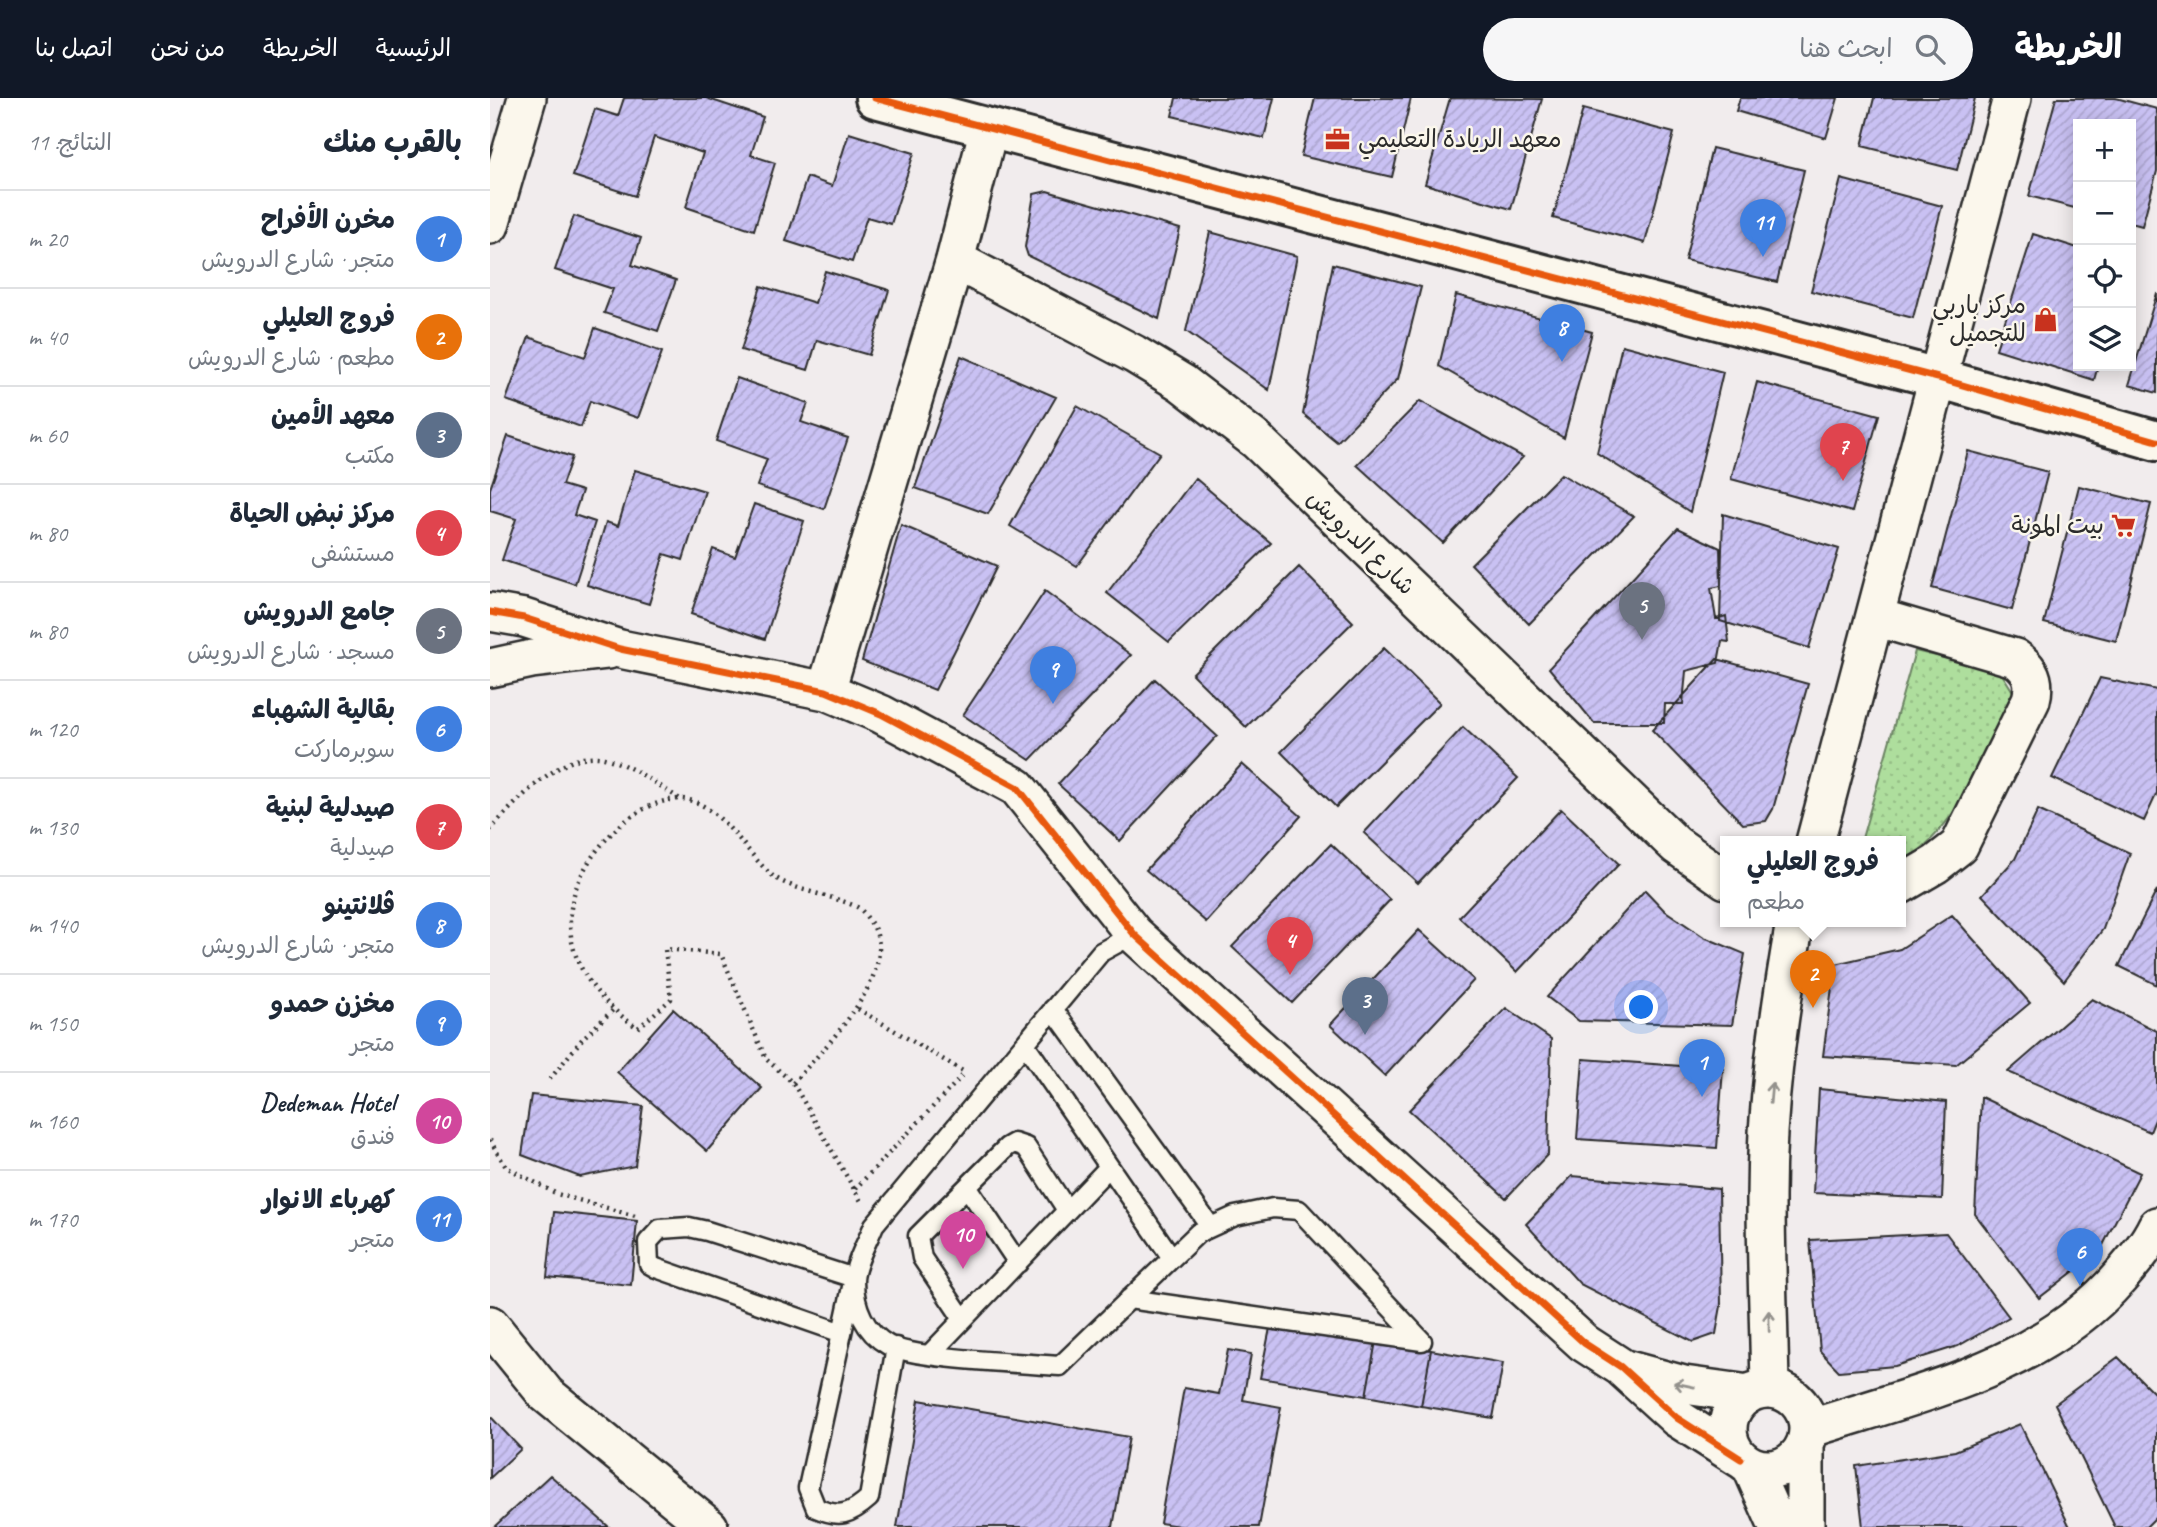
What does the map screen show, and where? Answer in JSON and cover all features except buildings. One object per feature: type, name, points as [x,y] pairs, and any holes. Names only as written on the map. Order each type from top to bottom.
[{"type":"street","points":[[490,225],[527,98]]},
{"type":"street","points":[[876,98],[1938,378],[2157,442]]},
{"type":"street","points":[[1817,836],[2012,98]]},
{"type":"street","points":[[826,691],[955,260],[989,128]]},
{"type":"street","name":"شارع الدرويش","points":[[955,260],[1134,354],[1220,411],[1256,440],[1676,845],[1720,876]]},
{"type":"street","points":[[490,612],[524,618],[620,649],[826,691],[881,714],[1017,787],[1134,934],[1584,1343],[1621,1367],[1677,1418],[1746,1462],[1764,1469],[1789,1465],[1807,1437],[2024,1353],[2083,1313],[2109,1289],[2132,1263],[2157,1226]]},
{"type":"street","points":[[1875,617],[2015,658],[2030,671],[2033,681],[2031,700],[1959,846],[1936,864],[1906,882]]},
{"type":"street","points":[[490,668],[554,656],[620,649]]},
{"type":"street","points":[[1759,1392],[1774,1056],[1794,927]]},
{"type":"street","points":[[490,1325],[546,1394],[709,1527]]},
{"type":"street","points":[[1621,1367],[1684,1385],[1759,1392],[1781,1390],[1798,1401],[1808,1419],[1805,1527]]},
{"type":"street","points":[[1759,1392],[1738,1402],[1728,1424],[1729,1437],[1746,1462],[1778,1527]]},
{"type":"lane","points":[[896,1347],[869,1498],[852,1513],[834,1516],[816,1508],[808,1488],[854,1278],[874,1225],[1101,952],[1134,934]]},
{"type":"lane","points":[[1053,1009],[1210,1227]]},
{"type":"lane","points":[[1025,1044],[1172,1258]]},
{"type":"lane","points":[[964,1319],[922,1258],[918,1236],[1007,1147],[1019,1143],[1026,1147],[1067,1210]]},
{"type":"lane","points":[[930,1354],[1109,1167]]},
{"type":"lane","points":[[967,1187],[1018,1263]]},
{"type":"lane","points":[[854,1278],[856,1298],[865,1327],[889,1346],[930,1354],[1060,1366],[1129,1299],[1198,1233],[1235,1216],[1273,1208],[1299,1210],[1422,1341],[1129,1299]]},
{"type":"lane","points":[[842,1333],[649,1264],[648,1242],[653,1233],[673,1227],[707,1231],[854,1278]]},
{"type":"path","points":[[490,830],[514,804],[565,762],[602,757],[642,775],[681,799],[697,804],[723,823],[774,877],[860,908],[878,933],[878,958],[858,1009],[793,1083]]},
{"type":"path","points":[[681,799],[653,805],[624,820],[598,847],[577,879],[569,926],[580,970],[612,1010],[639,1028],[671,999],[665,949],[721,954],[766,1059],[793,1083],[874,1225]]},
{"type":"path","points":[[858,1009],[989,1087]]},
{"type":"path","points":[[550,1079],[583,1038],[612,1010]]},
{"type":"path","points":[[855,1189],[965,1073]]},
{"type":"path","points":[[490,1140],[506,1167],[557,1194],[673,1227]]},
{"type":"green space","points":[[1915,651],[2000,671],[2017,698],[1968,789],[1939,831],[1906,860],[1906,836],[1863,836]]},
{"type":"cycle path","points":[[875,98],[1938,378],[2157,441]]},
{"type":"cycle path","points":[[490,612],[524,618],[620,649],[826,691],[881,714],[1017,787],[1134,934],[1584,1343],[1621,1367],[1677,1418],[1741,1459]]},
{"type":"place","name":"معهد الريادة التعليمي","points":[[1338,139]]},
{"type":"place","name":"كهرباء الانوار","points":[[1763,257]]},
{"type":"place","name":"مركز باربي للتجميل","points":[[2046,319]]},
{"type":"place","name":"ڤلانتينو","points":[[1562,362]]},
{"type":"place","name":"صيدلية لبنية","points":[[1843,481]]},
{"type":"place","name":"بيت المونة","points":[[2124,525]]},
{"type":"place","name":"جامع الدرويش","points":[[1642,640]]},
{"type":"place","name":"مخزن حمدو","points":[[1053,704]]},
{"type":"place","name":"مركز نبض الحياة","points":[[1290,975]]},
{"type":"place","name":"فروج العليلي","points":[[1813,1008]]},
{"type":"place","name":"معهد الأمين","points":[[1365,1035]]},
{"type":"place","name":"مخرن الأفراح","points":[[1702,1097]]},
{"type":"place","name":"Dedeman Hotel","points":[[963,1269]]},
{"type":"place","name":"بقالية الشهباء","points":[[2080,1286]]}]
